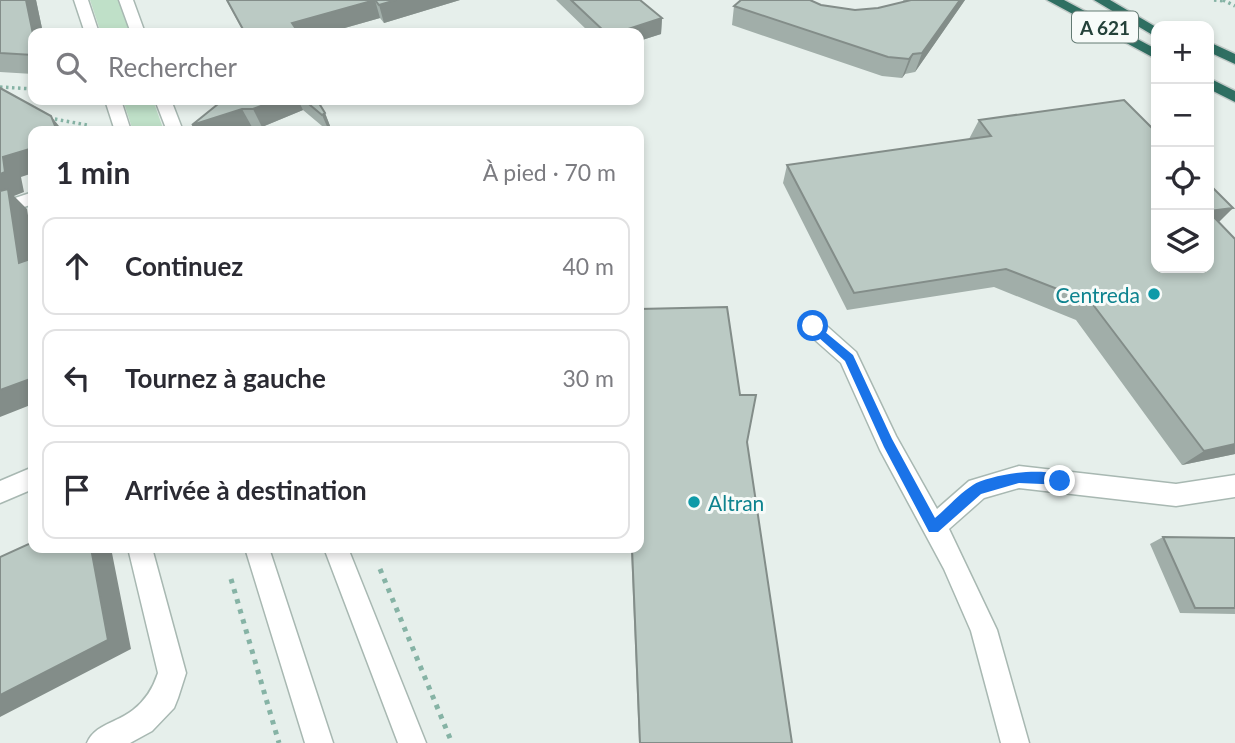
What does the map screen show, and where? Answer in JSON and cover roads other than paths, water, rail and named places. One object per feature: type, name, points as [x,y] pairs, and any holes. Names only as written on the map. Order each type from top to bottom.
[{"type":"highway","name":"A 621","points":[[1054,0],[1151,52]]},
{"type":"highway","name":"A 621","points":[[1101,0],[1151,30]]},
{"type":"highway","points":[[1122,11],[1161,21]]},
{"type":"highway","points":[[1214,49],[1235,60]]},
{"type":"highway","points":[[1214,64],[1235,74]]},
{"type":"highway","points":[[1211,84],[1235,97]]},
{"type":"street","points":[[81,0],[90,28]]},
{"type":"street","points":[[126,0],[136,28]]},
{"type":"street","points":[[115,105],[122,126]]},
{"type":"street","points":[[165,105],[173,126]]},
{"type":"street","points":[[0,209],[28,200]]},
{"type":"street","points":[[813,326],[849,358],[888,443],[933,528],[953,559],[984,630],[1015,743]]},
{"type":"street","points":[[933,528],[977,489],[1019,477],[1176,495],[1235,486]]},
{"type":"street","points":[[0,492],[28,480]]},
{"type":"street","points":[[102,743],[142,721],[164,698],[172,673],[141,553]]},
{"type":"street","points":[[259,553],[319,743]]},
{"type":"street","points":[[338,553],[412,743]]},
{"type":"place","name":"Centreda","points":[[1154,294]]},
{"type":"place","name":"Altran","points":[[694,502]]}]
